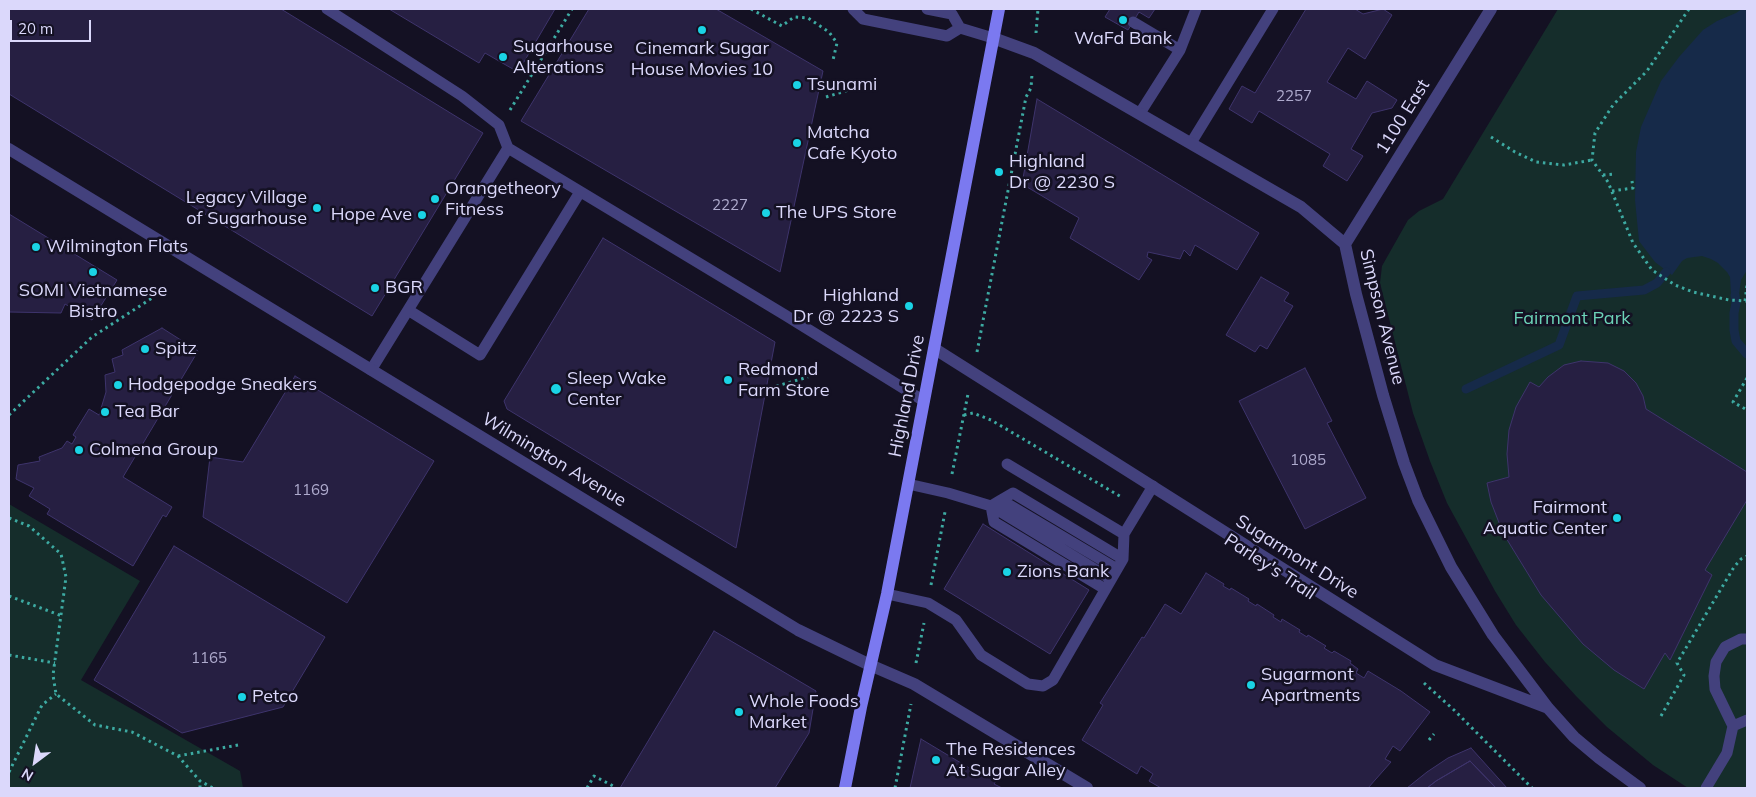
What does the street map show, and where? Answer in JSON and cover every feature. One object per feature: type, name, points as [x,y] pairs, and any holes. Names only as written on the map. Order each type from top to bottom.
[{"type":"street","name":"Highland Drive","points":[[845,788],[935,349],[999,9]]},
{"type":"street","name":"1100 East","points":[[1345,244],[1486,11]]},
{"type":"street","name":"Simpson Avenue","points":[[993,38],[1034,53],[1140,113],[1300,207],[1345,244],[1356,294],[1383,395],[1404,463],[1418,500],[1439,544],[1471,601],[1493,635],[1548,708]]},
{"type":"street","name":"Wilmington Avenue","points":[[9,149],[798,630],[914,684],[1087,788]]},
{"type":"street","name":"Sugarmont Drive","points":[[935,349],[1435,665],[1548,708],[1593,753],[1640,788]]},
{"type":"lane","points":[[327,9],[462,96],[499,125],[508,148],[785,315],[924,402]]},
{"type":"lane","points":[[853,9],[862,19],[947,36],[960,28]]},
{"type":"lane","name":"Simpson Avenue","points":[[927,9],[952,14],[960,28],[993,38]]},
{"type":"lane","points":[[1140,113],[1180,50],[1196,9]]},
{"type":"lane","points":[[1191,143],[1273,9]]},
{"type":"lane","points":[[1133,22],[1180,50]]},
{"type":"lane","points":[[371,370],[508,148]]},
{"type":"lane","points":[[408,310],[480,355],[580,192]]},
{"type":"lane","points":[[1006,464],[1124,534]]},
{"type":"lane","points":[[996,503],[1013,493],[1031,478]]},
{"type":"lane","points":[[908,484],[996,503],[1114,574]]},
{"type":"lane","points":[[886,594],[928,603],[956,620],[981,655],[1028,684],[1043,686],[1053,680],[1114,574],[1124,534],[1153,486]]},
{"type":"lane","points":[[1013,493],[1114,574]]},
{"type":"lane","points":[[996,503],[994,522],[1114,574]]},
{"type":"lane","points":[[1706,788],[1727,753],[1732,726],[1716,689],[1714,676],[1716,662],[1725,647],[1741,638],[1747,639]]},
{"type":"lane","points":[[1732,726],[1747,720]]},
{"type":"path","points":[[507,114],[572,9]]},
{"type":"path","points":[[751,9],[782,26],[794,17],[808,18],[830,32],[837,43],[833,60]]},
{"type":"path","points":[[1038,9],[1038,14]]},
{"type":"path","points":[[1689,9],[1646,71],[1613,105],[1595,133],[1592,160],[1612,191],[1633,243],[1652,270],[1675,285],[1693,292],[1729,300],[1746,301],[1747,286]]},
{"type":"path","points":[[977,354],[1026,97],[1031,88],[1032,81]]},
{"type":"path","points":[[826,97],[852,89]]},
{"type":"path","points":[[1491,137],[1536,162],[1564,165],[1592,160]]},
{"type":"path","points":[[1602,175],[1615,174]]},
{"type":"path","points":[[1612,191],[1634,188],[1632,180]]},
{"type":"path","points":[[9,416],[92,337],[166,289]]},
{"type":"path","points":[[770,388],[808,377]]},
{"type":"path","points":[[1747,378],[1733,402],[1747,410]]},
{"type":"path","points":[[917,657],[968,397]]},
{"type":"path","points":[[964,415],[973,412],[991,420],[1140,508]]},
{"type":"path","points":[[9,518],[29,526],[61,554],[66,577],[53,675],[56,694],[95,724],[132,732],[178,756],[200,781],[213,788]]},
{"type":"path","points":[[1661,716],[1684,675],[1677,663],[1734,567],[1747,556]]},
{"type":"path","points":[[9,596],[62,616]]},
{"type":"path","points":[[9,655],[55,663]]},
{"type":"path","points":[[1419,679],[1454,710],[1532,788]]},
{"type":"path","points":[[9,772],[42,705],[56,694]]},
{"type":"path","points":[[895,788],[908,723]]},
{"type":"path","points":[[1429,740],[1434,734]]},
{"type":"path","points":[[178,756],[238,745]]},
{"type":"path","points":[[587,788],[594,776],[615,787]]},
{"type":"path","points":[[200,781],[200,788]]},
{"type":"green space","name":"Fairmont Park","points":[[1558,9],[1747,9],[1747,788],[1688,788],[1653,765],[1607,727],[1576,696],[1545,662],[1516,625],[1495,591],[1447,503],[1430,461],[1413,413],[1380,283],[1382,266],[1408,220],[1419,211],[1443,199]]},
{"type":"green space","points":[[9,504],[140,581],[81,680],[240,771],[243,788],[9,788]]},
{"type":"water","points":[[1742,9],[1747,9],[1747,270],[1741,280],[1739,294],[1735,295],[1731,294],[1730,277],[1727,272],[1711,259],[1702,256],[1687,258],[1682,261],[1672,275],[1655,262],[1639,241],[1635,200],[1636,152],[1641,127],[1661,81],[1703,30]]},
{"type":"building","name":"Legacy Village of Sugarhouse","points":[[9,9],[281,9],[483,133],[372,316],[9,94]]},
{"type":"building","points":[[389,9],[555,9],[518,72],[485,53],[479,63]]},
{"type":"building","points":[[589,9],[716,9],[823,71],[780,272],[521,121]]},
{"type":"building","name":"WaFd Bank","points":[[1110,9],[1155,9],[1149,18],[1139,12],[1128,30],[1105,17]]},
{"type":"building","points":[[1306,9],[1355,9],[1363,14],[1383,9],[1392,15],[1365,59],[1348,48],[1327,82],[1356,99],[1367,81],[1397,100],[1392,108],[1372,113],[1351,149],[1363,156],[1347,181],[1323,166],[1330,154],[1259,111],[1252,123],[1229,109],[1242,86],[1255,93]]},
{"type":"building","points":[[1037,99],[1259,233],[1237,270],[1195,245],[1190,256],[1184,250],[1180,259],[1148,252],[1147,257],[1152,260],[1139,280],[1070,238],[1079,218],[1022,184]]},
{"type":"building","name":"Wilmington Flats","points":[[9,214],[117,280],[92,320],[65,304],[61,313],[9,312]]},
{"type":"building","points":[[603,238],[775,342],[736,548],[507,409],[504,401]]},
{"type":"building","points":[[1261,277],[1289,293],[1284,301],[1293,306],[1267,349],[1260,345],[1255,352],[1226,335]]},
{"type":"building","points":[[162,328],[198,351],[123,477],[172,507],[166,517],[163,515],[133,566],[47,514],[50,509],[29,496],[34,488],[16,479],[18,465],[40,461],[39,457],[62,448],[67,441],[72,444],[76,437],[73,435],[89,409],[99,415],[106,392],[105,375],[115,372],[112,359],[123,355],[122,350]]},
{"type":"building","name":"Fairmont Aquatic Center","points":[[1581,361],[1608,363],[1624,371],[1636,383],[1643,396],[1646,409],[1747,472],[1747,500],[1705,570],[1712,575],[1670,660],[1665,653],[1644,689],[1614,670],[1583,644],[1541,595],[1503,533],[1491,502],[1487,483],[1509,477],[1507,454],[1509,430],[1516,407],[1530,382],[1539,387],[1548,377],[1564,365]]},
{"type":"building","points":[[1305,368],[1332,421],[1327,423],[1366,498],[1305,529],[1239,401]]},
{"type":"building","points":[[295,376],[434,461],[347,603],[203,517],[210,457],[243,462]]},
{"type":"building","name":"Zions Bank","points":[[983,524],[1089,590],[1050,654],[944,589]]},
{"type":"building","points":[[174,546],[325,637],[283,707],[182,733],[94,680]]},
{"type":"building","name":"Sugarmont Apartments","points":[[1206,573],[1224,584],[1223,586],[1230,590],[1231,588],[1249,599],[1248,601],[1256,606],[1257,604],[1274,615],[1273,617],[1281,622],[1282,619],[1300,630],[1299,632],[1307,637],[1308,635],[1326,646],[1324,648],[1332,653],[1334,651],[1351,661],[1350,663],[1358,669],[1356,673],[1364,678],[1368,671],[1401,691],[1430,712],[1400,751],[1393,746],[1385,759],[1391,762],[1368,788],[1161,788],[1149,781],[1153,774],[1141,766],[1137,774],[1082,740],[1103,705],[1100,703],[1165,604],[1181,614]]},
{"type":"building","name":"Whole Foods Market","points":[[714,631],[816,691],[809,733],[775,788],[620,788]]},
{"type":"building","name":"The Residences At Sugar Alley","points":[[921,739],[986,778],[989,772],[998,778],[994,784],[1002,788],[910,788]]},
{"type":"building","points":[[1471,748],[1507,788],[1496,788],[1470,761],[1427,788],[1407,788],[1448,758]]},
{"type":"building","points":[[1470,761],[1496,788],[1427,788],[1436,781]]},
{"type":"waterway","points":[[1466,389],[1559,345],[1577,296],[1644,290],[1657,283],[1666,272]]},
{"type":"waterway","points":[[1735,295],[1734,330],[1736,341],[1747,354]]},
{"type":"place","name":"WaFd Bank","points":[[1123,20]]},
{"type":"place","name":"Cinemark Sugar House Movies 10","points":[[702,30]]},
{"type":"place","name":"Sugarhouse Alterations","points":[[503,57]]},
{"type":"place","name":"Tsunami","points":[[797,85]]},
{"type":"place","name":"Matcha Cafe Kyoto","points":[[797,143]]},
{"type":"place","name":"Highland Dr @ 2230 S","points":[[999,172]]},
{"type":"place","name":"Orangetheory Fitness","points":[[435,199]]},
{"type":"place","name":"Legacy Village of Sugarhouse","points":[[317,208]]},
{"type":"place","name":"The UPS Store","points":[[766,213]]},
{"type":"place","name":"Hope Ave","points":[[422,215]]},
{"type":"place","name":"Wilmington Flats","points":[[36,247]]},
{"type":"place","name":"SOMI Vietnamese Bistro","points":[[93,272]]},
{"type":"place","name":"BGR","points":[[375,288]]},
{"type":"place","name":"Highland Dr @ 2223 S","points":[[909,306]]},
{"type":"place","name":"Spitz","points":[[145,349]]},
{"type":"place","name":"Redmond Farm Store","points":[[728,380]]},
{"type":"place","name":"Hodgepodge Sneakers","points":[[118,385]]},
{"type":"place","name":"Sleep Wake Center","points":[[556,389]]},
{"type":"place","name":"Tea Bar","points":[[105,412]]},
{"type":"place","name":"Colmena Group","points":[[79,450]]},
{"type":"place","name":"Fairmont Aquatic Center","points":[[1617,518]]},
{"type":"place","name":"Zions Bank","points":[[1007,572]]},
{"type":"place","name":"Sugarmont Apartments","points":[[1251,685]]},
{"type":"place","name":"Petco","points":[[242,697]]},
{"type":"place","name":"Whole Foods Market","points":[[739,712]]},
{"type":"place","name":"The Residences At Sugar Alley","points":[[936,760]]}]
